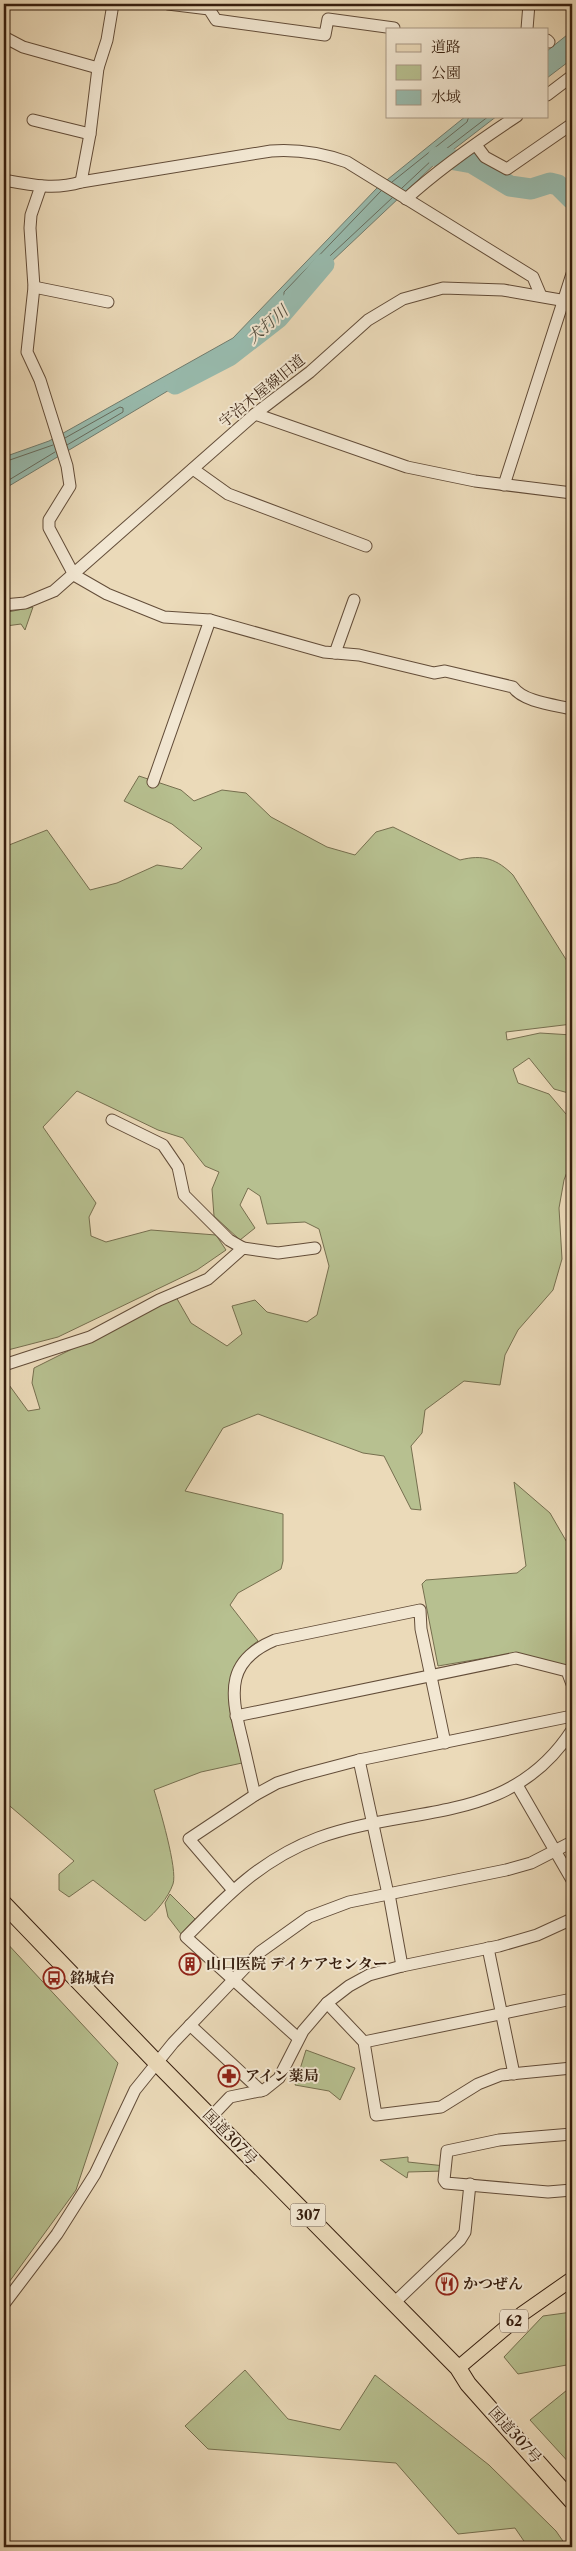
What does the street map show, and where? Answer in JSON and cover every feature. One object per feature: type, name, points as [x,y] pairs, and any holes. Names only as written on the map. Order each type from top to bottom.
[{"type":"highway","name":"国道307号","points":[[4,1904],[156,2062],[458,2368],[468,2384],[572,2501]]},
{"type":"highway","name":"国道307号","points":[[458,2368],[475,2377],[572,2485]]},
{"type":"main road","name":"62","points":[[458,2368],[522,2314],[572,2278]]},
{"type":"street","points":[[81,182],[90,134],[98,68],[107,40],[113,4]]},
{"type":"street","points":[[168,4],[209,9],[216,20],[324,35],[328,19],[394,28]]},
{"type":"street","points":[[527,28],[529,4]]},
{"type":"street","points":[[4,37],[23,47],[98,68]]},
{"type":"street","points":[[548,95],[572,76]]},
{"type":"street","points":[[404,197],[437,171],[450,164],[515,118]]},
{"type":"street","points":[[33,120],[90,134]]},
{"type":"street","points":[[476,145],[485,157],[507,168],[572,124]]},
{"type":"street","points":[[4,180],[41,186],[64,187],[81,182],[236,156],[292,150],[322,154],[347,162],[533,277],[541,296]]},
{"type":"street","points":[[41,186],[31,216],[30,228],[34,287],[27,352],[40,380],[67,466],[70,486],[49,520],[49,528],[74,575],[107,594],[164,617],[210,620],[324,652],[359,655],[434,673],[445,671],[513,687],[517,692],[529,697],[572,709]]},
{"type":"street","points":[[504,485],[569,301],[572,274]]},
{"type":"street","points":[[34,287],[108,302]]},
{"type":"street","name":"宇治木屋線旧道","points":[[4,605],[34,600],[54,591],[255,414],[310,372],[368,320],[403,299],[443,288],[503,290],[569,301]]},
{"type":"street","points":[[255,414],[407,467],[475,481],[572,493]]},
{"type":"street","points":[[192,469],[228,494],[366,546]]},
{"type":"street","points":[[334,653],[354,600]]},
{"type":"street","points":[[153,782],[210,620]]},
{"type":"street","points":[[112,1120],[163,1145],[178,1167],[184,1195],[229,1240],[243,1248],[278,1253],[315,1248]]},
{"type":"street","points":[[4,1365],[90,1337],[159,1300],[208,1278],[243,1248]]},
{"type":"street","points":[[255,1795],[233,1704],[235,1680],[239,1668],[255,1650],[275,1640],[420,1610],[421,1629],[445,1744]]},
{"type":"street","points":[[236,1716],[516,1658],[567,1671],[572,1684]]},
{"type":"street","points":[[232,1889],[189,1839],[255,1795],[277,1783],[359,1760],[445,1744],[572,1716]]},
{"type":"street","points":[[298,2038],[186,1937],[232,1889],[256,1870],[284,1854],[318,1838],[373,1824],[464,1806],[498,1795],[517,1785],[545,1764],[572,1730]]},
{"type":"street","points":[[359,1760],[402,1966]]},
{"type":"street","points":[[517,1785],[572,1880]]},
{"type":"street","points":[[4,2304],[57,2234],[96,2174],[135,2090],[156,2062],[232,1980],[266,1947],[308,1917],[349,1902],[506,1870],[530,1863],[572,1842]]},
{"type":"street","points":[[211,2117],[230,2098],[261,2091],[279,2078],[298,2038],[327,2003],[339,1992],[369,1975],[488,1948],[537,1934],[572,1919]]},
{"type":"street","points":[[488,1948],[514,2074]]},
{"type":"street","points":[[364,2042],[572,1999]]},
{"type":"street","points":[[327,2003],[364,2042],[376,2115],[441,2107],[478,2084],[501,2075],[572,2068]]},
{"type":"street","points":[[190,2025],[261,2091]]},
{"type":"street","points":[[572,2134],[499,2140],[447,2151],[444,2180],[446,2183],[548,2192],[572,2190]]},
{"type":"street","points":[[394,2303],[460,2240],[465,2232],[470,2184]]},
{"type":"green space","points":[[33,607],[25,630],[21,624],[6,626],[8,612]]},
{"type":"green space","points":[[139,776],[181,790],[194,801],[222,790],[246,793],[271,817],[327,847],[355,855],[376,832],[393,827],[460,860],[468,858],[489,859],[501,865],[513,875],[572,969],[572,1024],[506,1032],[507,1040],[540,1033],[572,1035],[572,1094],[554,1089],[529,1058],[513,1069],[518,1083],[549,1094],[572,1121],[572,1159],[564,1180],[559,1208],[562,1259],[553,1290],[518,1330],[505,1355],[500,1385],[464,1381],[425,1410],[422,1433],[411,1446],[421,1510],[411,1509],[384,1456],[363,1453],[258,1414],[223,1428],[185,1491],[283,1514],[283,1561],[281,1569],[238,1593],[230,1605],[258,1641],[244,1653],[235,1667],[230,1682],[231,1713],[242,1763],[201,1772],[154,1790],[167,1838],[174,1877],[171,1889],[165,1899],[145,1921],[93,1880],[69,1897],[59,1890],[59,1874],[74,1861],[4,1801],[4,1378],[28,1411],[40,1409],[32,1383],[34,1368],[176,1297],[191,1323],[227,1346],[242,1334],[232,1306],[255,1300],[267,1312],[307,1322],[317,1315],[329,1266],[319,1229],[305,1222],[267,1224],[260,1196],[248,1188],[240,1205],[255,1228],[240,1240],[214,1216],[212,1189],[219,1172],[205,1166],[183,1138],[158,1130],[77,1091],[43,1127],[96,1203],[89,1217],[91,1236],[106,1242],[151,1230],[216,1235],[226,1250],[197,1270],[58,1337],[4,1351],[4,847],[47,830],[90,890],[117,883],[157,865],[182,869],[202,848],[172,824],[124,801]]},
{"type":"green space","points":[[514,1482],[550,1513],[572,1551],[572,1667],[515,1653],[438,1666],[422,1584],[426,1580],[517,1573],[526,1566]]},
{"type":"green space","points":[[170,1894],[195,1919],[181,1934],[168,1917],[165,1903]]},
{"type":"green space","points":[[4,1940],[118,2063],[76,2190],[4,2289]]},
{"type":"green space","points":[[306,2050],[355,2068],[340,2100],[329,2091],[295,2085]]},
{"type":"green space","points":[[408,2157],[408,2162],[445,2166],[444,2171],[408,2172],[407,2178],[380,2160]]},
{"type":"green space","points":[[572,2312],[572,2364],[518,2374],[504,2357],[543,2316]]},
{"type":"green space","points":[[245,2370],[288,2419],[340,2430],[375,2375],[489,2465],[556,2531],[567,2547],[528,2547],[515,2528],[458,2534],[396,2463],[208,2449],[185,2426]]},
{"type":"green space","points":[[572,2386],[572,2466],[530,2420]]},
{"type":"water","points":[[572,31],[572,59],[548,77],[548,50]]},
{"type":"water","points":[[464,118],[494,118],[436,163],[241,347],[4,489],[4,457],[49,441],[233,338],[377,188]]},
{"type":"waterway","points":[[438,157],[472,163],[510,186],[531,189],[550,183],[558,185],[572,199]]},
{"type":"waterway","name":"犬打川","points":[[175,384],[229,356],[278,318],[324,264]]},
{"type":"place","name":"山口医院 デイケアセンター","points":[[190,1964]]},
{"type":"place","name":"銘城台","points":[[54,1978]]},
{"type":"place","name":"アイン薬局","points":[[229,2076]]},
{"type":"place","name":"かつぜん","points":[[447,2284]]}]
